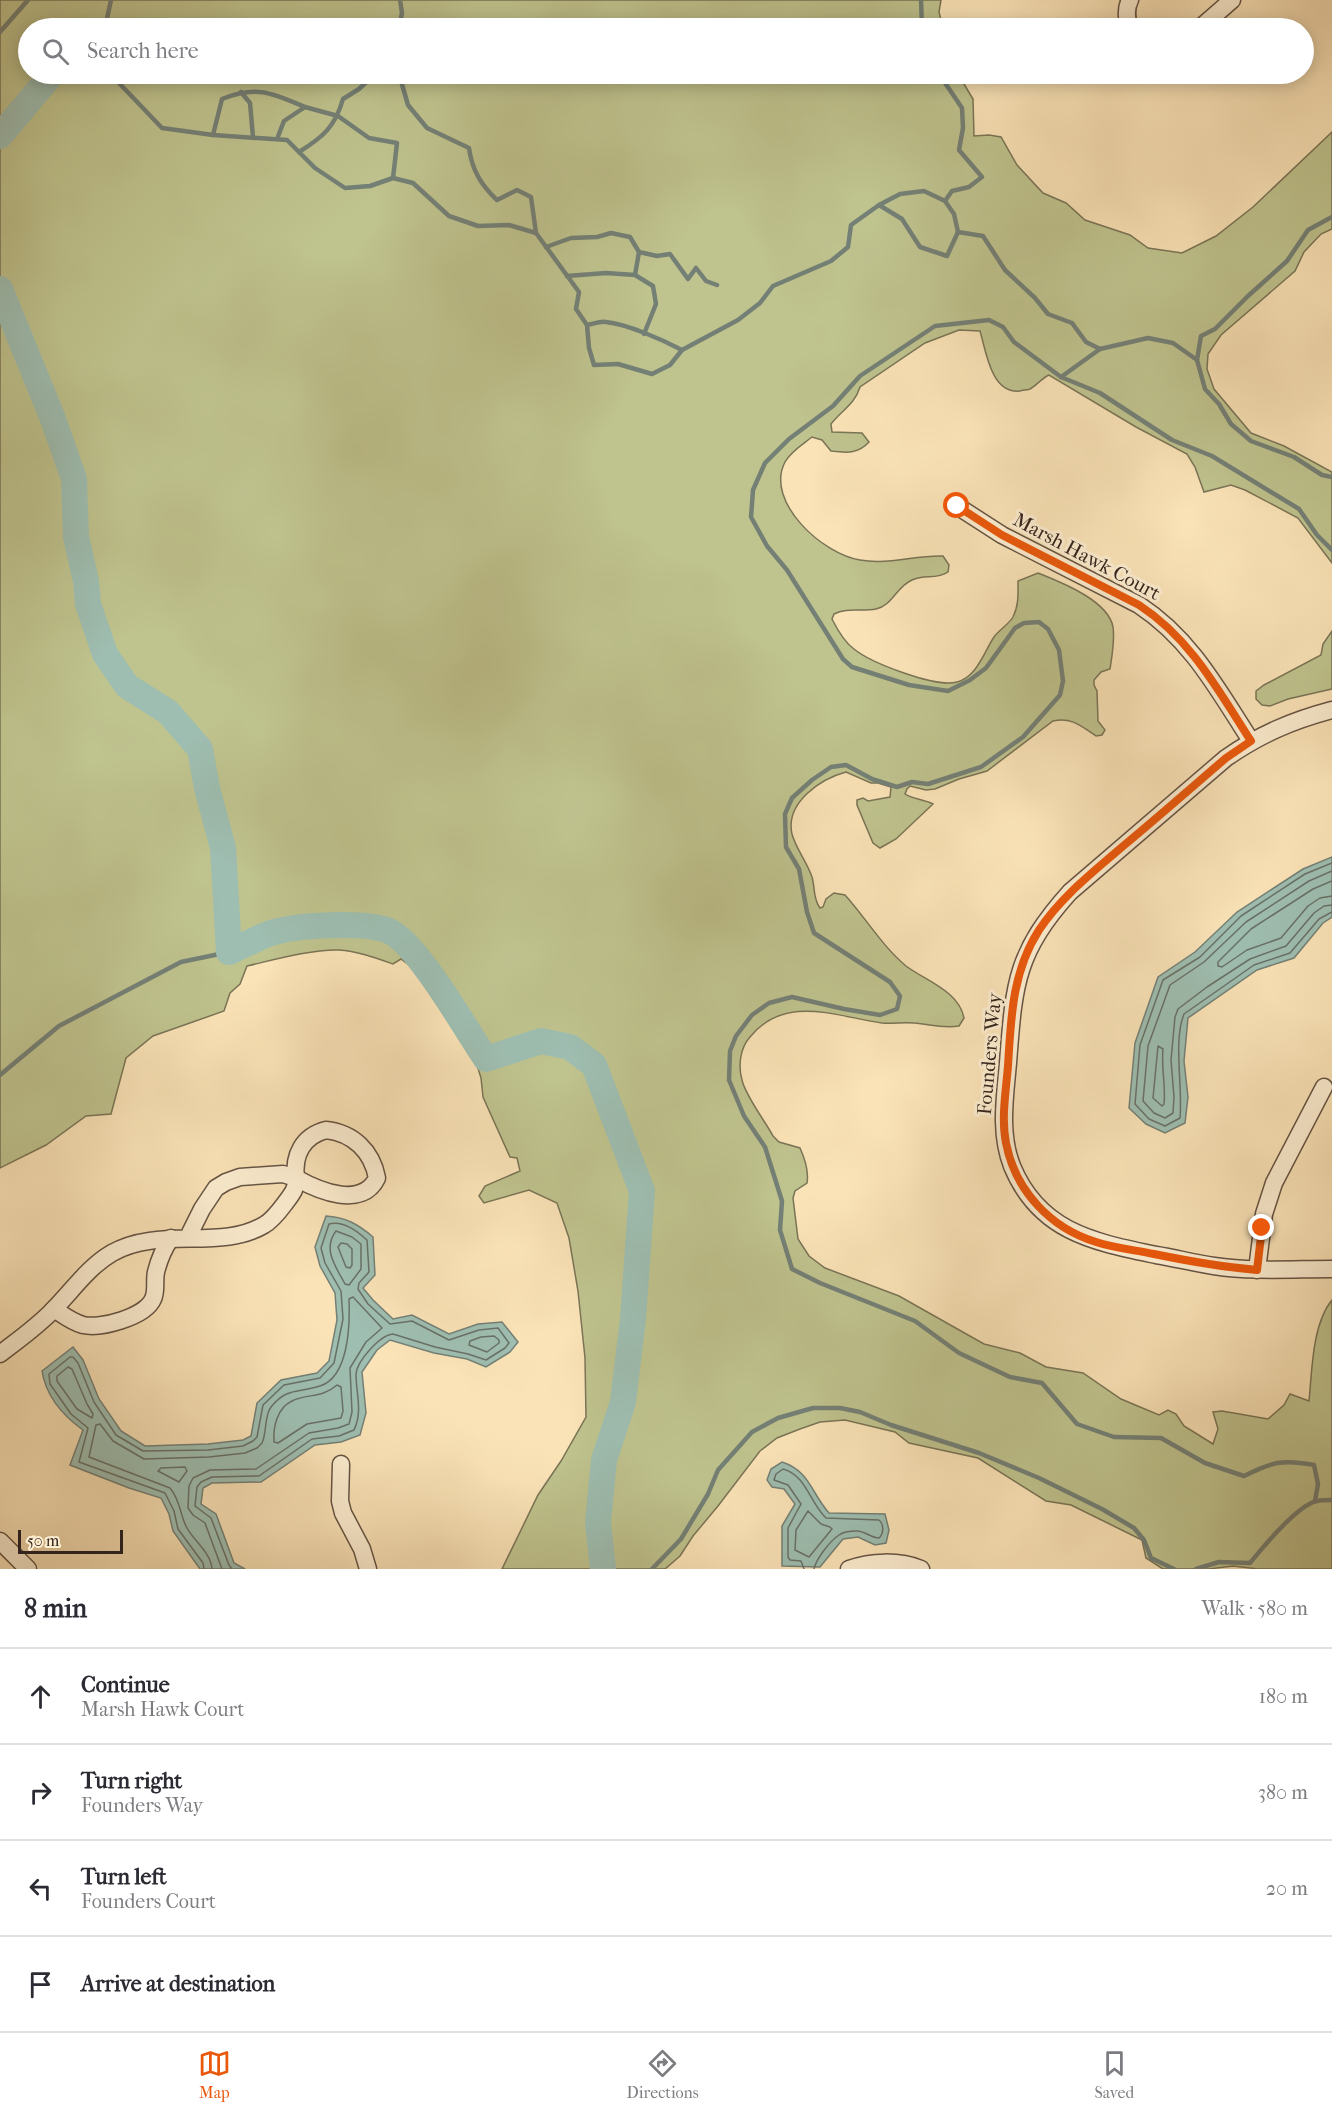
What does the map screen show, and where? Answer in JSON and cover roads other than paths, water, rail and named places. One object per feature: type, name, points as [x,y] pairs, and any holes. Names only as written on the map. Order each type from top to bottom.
[{"type":"street","points":[[1127,18],[1127,5],[1130,0]]},
{"type":"street","points":[[1211,18],[1232,0]]},
{"type":"street","name":"Marsh Hawk Court","points":[[957,506],[1002,535],[1157,616],[1187,646],[1251,741]]},
{"type":"street","name":"Founders Way","points":[[1332,710],[1301,718],[1251,741],[1226,758],[1070,892],[1038,932],[1019,971],[1013,998],[1003,1119],[1005,1142],[1018,1179],[1042,1210],[1060,1225],[1096,1242],[1214,1266],[1257,1270],[1332,1269]]},
{"type":"street","points":[[1257,1270],[1264,1214],[1274,1183],[1324,1087]]},
{"type":"street","points":[[0,1354],[35,1328],[102,1260],[126,1246],[171,1238],[231,1236],[264,1225],[279,1212],[297,1186],[296,1178],[295,1168],[300,1148],[308,1138],[326,1131],[344,1133],[372,1160],[377,1178],[369,1191],[351,1196],[312,1187],[296,1178],[283,1173],[240,1177],[226,1182],[216,1188],[202,1209],[190,1237]]},
{"type":"street","points":[[54,1309],[84,1326],[120,1321],[144,1310],[152,1301],[161,1254],[171,1238]]},
{"type":"street","points":[[341,1464],[340,1501],[343,1513],[362,1549],[368,1569]]},
{"type":"street","points":[[0,1541],[28,1569]]},
{"type":"street","points":[[849,1569],[884,1563],[921,1569]]},
{"type":"water","points":[[1332,857],[1332,917],[1323,923],[1294,958],[1257,970],[1188,1018],[1184,1061],[1188,1097],[1185,1123],[1165,1133],[1146,1124],[1129,1108],[1135,1043],[1158,977],[1195,952],[1237,912],[1303,869]]},
{"type":"water","points":[[326,1216],[351,1222],[373,1237],[375,1275],[363,1288],[393,1319],[412,1315],[449,1334],[478,1324],[502,1322],[518,1342],[510,1352],[486,1367],[467,1359],[434,1353],[390,1340],[377,1350],[362,1372],[366,1413],[360,1435],[341,1442],[315,1445],[261,1482],[212,1483],[203,1488],[201,1504],[216,1514],[234,1563],[245,1569],[200,1569],[173,1531],[169,1514],[161,1498],[70,1465],[83,1430],[68,1418],[51,1397],[42,1371],[73,1347],[83,1360],[99,1399],[121,1431],[145,1446],[208,1444],[243,1440],[251,1436],[257,1403],[281,1380],[317,1373],[329,1361],[337,1320],[335,1293],[320,1266],[315,1247]]},
{"type":"water","points":[[782,1462],[799,1471],[829,1513],[885,1514],[889,1530],[886,1543],[875,1545],[858,1537],[843,1539],[820,1567],[782,1566],[782,1526],[795,1504],[784,1489],[772,1487],[767,1480],[771,1469]]},
{"type":"waterway","points":[[0,32],[28,0]]},
{"type":"waterway","points":[[107,18],[111,0]]},
{"type":"waterway","points":[[400,0],[401,18]]},
{"type":"waterway","points":[[921,0],[922,18]]},
{"type":"waterway","points":[[0,136],[44,84]]},
{"type":"waterway","points":[[120,84],[162,128],[213,135],[287,140],[315,168],[345,188],[370,186],[393,178],[413,183],[449,216],[478,226],[509,225],[536,233],[579,292],[576,309],[587,325],[589,348],[594,365],[618,364],[652,374],[670,365],[682,350],[738,320],[760,303],[773,286],[831,261],[848,247],[851,225],[879,205],[902,219],[920,247],[947,256],[958,232],[983,236],[1005,270],[1035,298],[1048,314],[1072,323],[1086,342],[1100,349],[1148,338],[1173,343],[1197,360]]},
{"type":"waterway","points":[[299,152],[315,141],[332,124],[343,99],[364,84]]},
{"type":"waterway","points":[[402,84],[408,105],[427,128],[469,148],[478,177],[497,200],[517,190],[531,197],[536,233]]},
{"type":"waterway","points":[[945,201],[952,191],[969,187],[982,177],[959,150],[963,128],[962,108],[946,84]]},
{"type":"waterway","points":[[241,92],[250,103],[253,137]]},
{"type":"waterway","points":[[213,135],[222,99],[234,95],[245,92],[264,92],[305,107]]},
{"type":"waterway","points":[[277,139],[284,121],[305,107],[338,116],[369,138],[397,143],[393,178]]},
{"type":"waterway","points":[[879,205],[900,194],[924,191],[945,201],[954,214],[958,232]]},
{"type":"waterway","points":[[1332,217],[1308,230],[1287,261],[1215,329],[1201,336],[1197,360],[1205,389],[1219,404],[1231,424],[1251,441],[1294,457],[1322,475],[1332,477]]},
{"type":"waterway","points":[[546,247],[571,238],[597,237],[611,233],[630,237],[639,252],[635,275]]},
{"type":"waterway","points":[[639,252],[657,256],[670,254],[688,279],[696,268],[706,281],[717,285]]},
{"type":"waterway","points":[[567,276],[606,273],[635,275],[653,286],[656,304],[644,334]]},
{"type":"waterway","points":[[0,289],[53,419],[74,479],[76,537],[86,581],[88,604],[105,654],[127,686],[168,712],[200,749],[207,788],[223,848],[229,952],[271,933],[297,928],[348,925],[389,931],[414,952],[486,1059],[541,1041],[570,1047],[594,1065],[642,1191],[633,1319],[623,1402],[604,1460],[598,1522],[603,1569]]},
{"type":"waterway","points":[[1315,1501],[1318,1484],[1314,1465],[1294,1462],[1278,1463],[1244,1476],[1205,1463],[1161,1438],[1114,1437],[1077,1424],[1042,1383],[1010,1377],[959,1353],[915,1321],[820,1283],[792,1269],[780,1230],[782,1201],[765,1147],[744,1116],[729,1080],[730,1051],[736,1036],[752,1015],[769,1003],[792,997],[880,1015],[897,1009],[900,996],[890,982],[814,933],[807,912],[799,869],[786,847],[785,814],[792,798],[831,767],[846,765],[872,779],[897,787],[912,782],[928,784],[981,767],[1023,737],[1060,695],[1063,681],[1059,650],[1048,629],[1039,622],[1024,623],[1015,628],[986,668],[970,680],[948,691],[909,685],[852,667],[843,659],[787,570],[767,546],[751,517],[753,490],[765,463],[789,439],[833,406],[860,376],[935,326],[989,320],[1003,327],[1014,342],[1061,377],[1100,393],[1172,440],[1212,456],[1299,509],[1317,535],[1332,550]]},
{"type":"waterway","points":[[587,325],[599,322],[615,323],[655,337],[682,350]]},
{"type":"waterway","points":[[1061,377],[1100,349]]},
{"type":"waterway","points":[[0,1075],[59,1026],[181,962],[229,952]]},
{"type":"waterway","points":[[652,1569],[681,1539],[708,1494],[718,1470],[752,1432],[778,1418],[813,1408],[840,1408],[860,1412],[891,1425],[979,1453],[1039,1478],[1102,1509],[1134,1528],[1144,1540],[1151,1558],[1174,1569]]},
{"type":"waterway","points":[[1196,1569],[1219,1562],[1250,1563],[1300,1510],[1317,1501],[1332,1500]]}]
